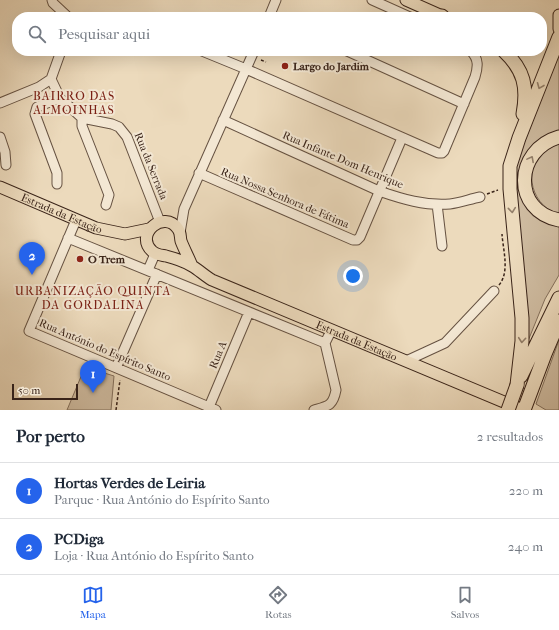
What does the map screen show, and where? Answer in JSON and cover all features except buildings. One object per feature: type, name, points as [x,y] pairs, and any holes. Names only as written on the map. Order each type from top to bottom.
[{"type":"highway","points":[[517,385],[522,341],[522,318],[509,176],[510,166],[519,138],[559,36]]},
{"type":"highway","points":[[509,56],[520,72],[525,87],[525,106],[519,138]]},
{"type":"highway","points":[[559,137],[548,140],[533,154],[525,172],[524,180],[526,191],[535,208],[542,215],[559,220]]},
{"type":"highway","points":[[508,410],[517,385],[559,298]]},
{"type":"highway","points":[[524,410],[530,391],[559,320]]},
{"type":"main road","points":[[406,0],[431,12]]},
{"type":"main road","points":[[559,15],[559,29]]},
{"type":"main road","name":"Estrada da Estação","points":[[0,187],[96,228],[125,234],[148,244]]},
{"type":"main road","points":[[164,222],[175,226],[181,237],[192,266]]},
{"type":"main road","name":"Estrada da Estação","points":[[125,234],[149,229],[154,225],[164,222]]},
{"type":"main road","points":[[149,229],[147,234],[148,244],[161,255],[176,250],[181,237]]},
{"type":"main road","name":"Estrada da Estação","points":[[161,255],[192,266],[212,280],[524,410]]},
{"type":"street","points":[[52,0],[53,3],[63,12]]},
{"type":"street","points":[[272,12],[276,0]]},
{"type":"street","points":[[372,0],[399,12]]},
{"type":"street","points":[[0,103],[39,86],[52,76],[59,56]]},
{"type":"street","points":[[214,56],[438,154],[442,153],[444,150],[478,68],[475,56]]},
{"type":"street","points":[[181,237],[184,209],[252,56]]},
{"type":"street","points":[[358,56],[464,104]]},
{"type":"street","points":[[52,76],[60,98],[86,119],[82,126],[109,195],[106,205]]},
{"type":"street","points":[[57,184],[57,173],[35,114],[37,107],[60,98]]},
{"type":"street","name":"Rua da Serrada","points":[[86,119],[112,124],[118,127],[127,137],[164,222]]},
{"type":"street","name":"Rua Infante Dom Henrique","points":[[223,120],[379,191],[402,199],[436,204],[450,204],[480,197]]},
{"type":"street","points":[[0,137],[5,152],[6,165]]},
{"type":"street","name":"Rua Nossa Senhora de Fátima","points":[[200,174],[353,240],[357,240],[360,237],[402,138]]},
{"type":"street","points":[[436,204],[442,246]]},
{"type":"street","points":[[164,222],[184,209]]},
{"type":"street","name":"Rua António do Espírito Santo","points":[[76,220],[29,331],[212,408]]},
{"type":"street","points":[[68,238],[325,343]]},
{"type":"street","points":[[148,270],[161,255]]},
{"type":"street","points":[[119,369],[157,274]]},
{"type":"street","points":[[406,361],[445,343],[494,291]]},
{"type":"street","name":"Rua A","points":[[212,408],[249,312]]},
{"type":"street","points":[[314,410],[328,406],[332,402],[336,390],[325,343],[331,330]]},
{"type":"path","points":[[260,59],[266,62]]},
{"type":"path","points":[[480,197],[500,189],[501,194]]},
{"type":"path","points":[[494,291],[504,278],[505,269],[502,230]]},
{"type":"path","points":[[116,410],[119,369]]},
{"type":"shaded area","points":[[559,54],[559,133],[543,138],[531,147],[526,157],[519,181],[559,225],[559,275],[545,299],[528,341],[515,172],[519,156]]},
{"type":"shaded area","points":[[559,144],[559,214],[548,209],[540,201],[532,182],[532,172],[535,162],[540,154],[548,148]]},
{"type":"shaded area","points":[[559,340],[559,410],[546,410],[536,404]]},
{"type":"shaded area","points":[[85,367],[114,376],[111,410],[67,410]]},
{"type":"place","name":"Largo do Jardim","points":[[285,66]]},
{"type":"place","name":"O Trem","points":[[80,259]]},
{"type":"place","name":"PCDiga","points":[[32,275]]},
{"type":"place","name":"Hortas Verdes de Leiria","points":[[93,393]]},
{"type":"district","name":"BAIRRO DAS ALMOINHAS","points":[[74,103]]},
{"type":"district","name":"URBANIZAÇÃO QUINTA DA GORDALINA","points":[[93,298]]}]
